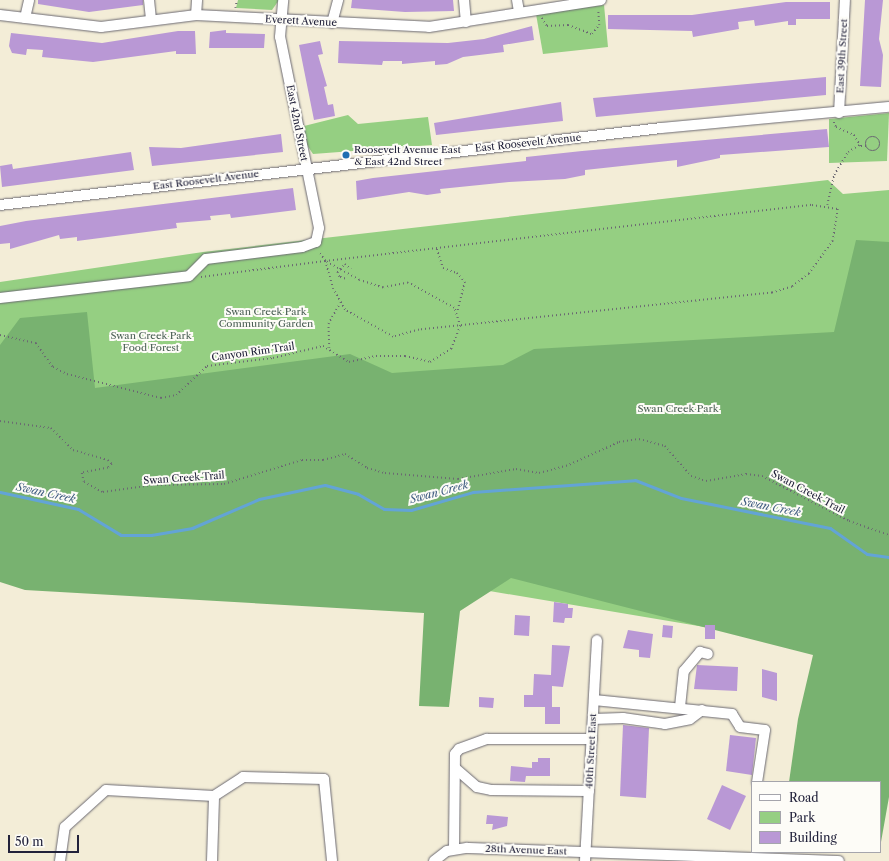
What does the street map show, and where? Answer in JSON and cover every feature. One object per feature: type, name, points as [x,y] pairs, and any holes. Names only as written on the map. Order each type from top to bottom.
[{"type":"street","points":[[25,18],[29,0]]},
{"type":"street","points":[[149,0],[151,18]]},
{"type":"street","points":[[196,15],[198,0]]},
{"type":"street","name":"East 42nd Street","points":[[283,0],[280,20],[306,167],[319,228],[314,244]]},
{"type":"street","points":[[332,23],[338,0]]},
{"type":"street","points":[[464,0],[466,22]]},
{"type":"street","points":[[517,0],[519,11]]},
{"type":"street","name":"Everett Avenue","points":[[0,15],[101,27],[151,18],[196,15],[429,27],[466,22],[519,11],[601,0]]},
{"type":"street","name":"East 39th Street","points":[[836,113],[845,0]]},
{"type":"street","name":"East Roosevelt Avenue","points":[[0,205],[306,167],[661,128],[889,108]]},
{"type":"street","points":[[0,298],[189,276],[198,269],[206,259],[314,244]]},
{"type":"street","name":"40th Street East","points":[[585,856],[597,640]]},
{"type":"street","points":[[680,707],[684,671],[700,652],[708,654]]},
{"type":"street","points":[[594,700],[680,707],[732,714],[740,726],[765,730],[757,781]]},
{"type":"street","points":[[593,720],[624,718],[665,724],[690,719],[702,710]]},
{"type":"street","points":[[434,861],[454,849],[455,754],[459,749],[487,739],[592,739]]},
{"type":"street","points":[[455,768],[477,787],[491,790],[589,791]]},
{"type":"street","points":[[60,861],[65,827],[106,790],[214,796],[243,776],[324,779],[332,861]]},
{"type":"street","points":[[212,861],[214,796]]},
{"type":"street","name":"28th Avenue East","points":[[454,849],[585,856],[754,855],[839,861]]},
{"type":"path","points":[[540,8],[547,26],[568,25],[592,34],[599,26],[597,0]]},
{"type":"path","points":[[836,113],[836,127],[854,135],[859,145]]},
{"type":"path","points":[[827,205],[834,175],[848,152],[859,145],[866,146],[874,151],[880,142],[870,137],[866,146]]},
{"type":"path","points":[[189,276],[325,261],[437,249],[827,205],[838,209],[833,241],[809,274],[792,287],[746,296],[460,326],[387,336],[356,319],[340,303],[325,261],[314,244]]},
{"type":"path","points":[[340,303],[328,324],[329,348],[349,362],[376,356],[405,356],[430,362],[451,349],[460,326],[457,313],[465,282],[462,276],[443,268],[437,249]]},
{"type":"path","points":[[325,261],[339,269],[383,288],[408,282],[457,313]]},
{"type":"path","points":[[345,279],[337,276],[339,269],[345,264],[351,269]]},
{"type":"path","name":"Canyon Rim Trail","points":[[0,335],[36,343],[54,367],[67,374],[161,398],[176,396],[208,366],[273,358],[323,346],[329,348]]},
{"type":"path","name":"Swan Creek Trail","points":[[0,422],[51,428],[73,450],[108,460],[112,464],[108,468],[82,473],[84,482],[103,492],[153,485],[224,484],[302,460],[323,460],[345,454],[367,468],[385,473],[458,479],[516,468],[539,473],[619,442],[639,439],[665,446],[691,476],[706,481],[746,474],[762,476],[849,521],[889,535]]},
{"type":"green space","points":[[238,0],[279,0],[272,10],[236,8]]},
{"type":"green space","points":[[604,5],[608,47],[543,54],[536,14]]},
{"type":"green space","points":[[889,113],[887,161],[829,163],[829,119]]},
{"type":"green space","points":[[348,115],[358,124],[428,117],[432,145],[313,154],[307,145],[304,126]]},
{"type":"green space","name":"Swan Creek Park","points":[[828,180],[843,194],[889,190],[889,658],[460,586],[0,562],[0,282],[203,252]]},
{"type":"green space","name":"Swan Creek Park","points":[[856,240],[889,242],[889,797],[881,842],[881,781],[789,781],[798,719],[813,655],[511,578],[460,611],[449,707],[419,706],[424,613],[25,590],[0,582],[0,345],[20,318],[87,312],[95,388],[350,354],[392,373],[503,365],[534,349],[834,332]]},
{"type":"building","points":[[38,0],[143,0],[143,5],[89,12],[38,4]]},
{"type":"building","points":[[352,0],[453,0],[454,11],[405,12],[351,8]]},
{"type":"building","points":[[865,0],[883,0],[879,39],[883,55],[881,87],[860,86]]},
{"type":"building","points":[[786,2],[830,2],[830,19],[796,19],[796,25],[788,25],[788,21],[755,26],[754,20],[738,22],[739,29],[693,37],[692,31],[608,29],[608,15],[692,15]]},
{"type":"building","points":[[532,26],[534,40],[503,45],[504,52],[463,57],[447,64],[435,65],[435,61],[402,64],[402,61],[383,61],[382,65],[338,63],[339,41],[448,43],[484,39]]},
{"type":"building","points":[[226,30],[226,33],[265,34],[264,48],[209,48],[210,32]]},
{"type":"building","points":[[178,31],[195,31],[196,54],[176,54],[176,51],[93,62],[42,57],[43,50],[27,49],[26,55],[12,53],[9,46],[11,33],[102,43]]},
{"type":"building","points":[[320,41],[323,54],[318,55],[327,86],[324,87],[328,105],[333,104],[335,116],[314,120],[299,45]]},
{"type":"building","points":[[826,77],[826,95],[596,117],[593,98]]},
{"type":"building","points":[[561,102],[563,121],[436,135],[434,123]]},
{"type":"building","points":[[827,129],[829,147],[720,155],[720,158],[677,167],[677,160],[585,170],[585,175],[565,179],[509,182],[440,189],[441,193],[427,195],[409,192],[357,200],[356,181],[373,178],[526,161],[526,157]]},
{"type":"building","points":[[281,134],[283,152],[152,166],[149,147],[181,148]]},
{"type":"building","points":[[131,152],[134,170],[2,187],[0,166],[12,164],[13,169]]},
{"type":"building","points":[[293,188],[296,210],[231,218],[230,214],[210,216],[211,220],[176,223],[177,228],[77,241],[77,237],[60,239],[59,235],[10,249],[10,243],[0,244],[0,226],[26,221]]},
{"type":"building","points":[[554,602],[568,604],[568,608],[573,608],[572,618],[565,618],[564,623],[553,622]]},
{"type":"building","points":[[515,615],[530,616],[529,636],[514,635]]},
{"type":"building","points":[[663,625],[673,626],[672,638],[662,637]]},
{"type":"building","points":[[705,625],[715,625],[715,639],[705,639]]},
{"type":"building","points":[[628,630],[653,634],[650,658],[639,657],[639,650],[623,648]]},
{"type":"building","points":[[552,645],[570,646],[563,687],[552,686],[552,707],[560,707],[560,724],[545,724],[545,707],[524,707],[524,695],[533,695],[534,674],[551,675]]},
{"type":"building","points":[[697,665],[738,667],[737,691],[694,689]]},
{"type":"building","points":[[762,669],[777,673],[777,701],[762,697]]},
{"type":"building","points":[[479,697],[494,698],[493,708],[479,707]]},
{"type":"building","points":[[623,725],[649,728],[646,798],[620,796]]},
{"type":"building","points":[[730,735],[756,738],[752,775],[726,771]]},
{"type":"building","points":[[538,758],[550,758],[550,776],[526,776],[525,782],[510,781],[511,766],[532,768],[532,762],[538,762]]},
{"type":"building","points":[[722,785],[746,796],[730,830],[707,819]]},
{"type":"building","points":[[487,815],[508,817],[507,826],[492,830],[493,824],[486,824]]},
{"type":"waterway","name":"Swan Creek","points":[[0,492],[78,509],[121,535],[151,535],[192,528],[259,499],[325,485],[358,494],[384,509],[411,510],[473,492],[635,480],[681,498],[830,528],[867,554],[889,557]]},
{"type":"place","name":"Roosevelt Avenue East & East 42nd Street","points":[[346,155]]},
{"type":"park label","name":"Swan Creek Park Community Garden","points":[[266,316]]},
{"type":"park label","name":"Swan Creek Park Food Forest","points":[[151,340]]}]
